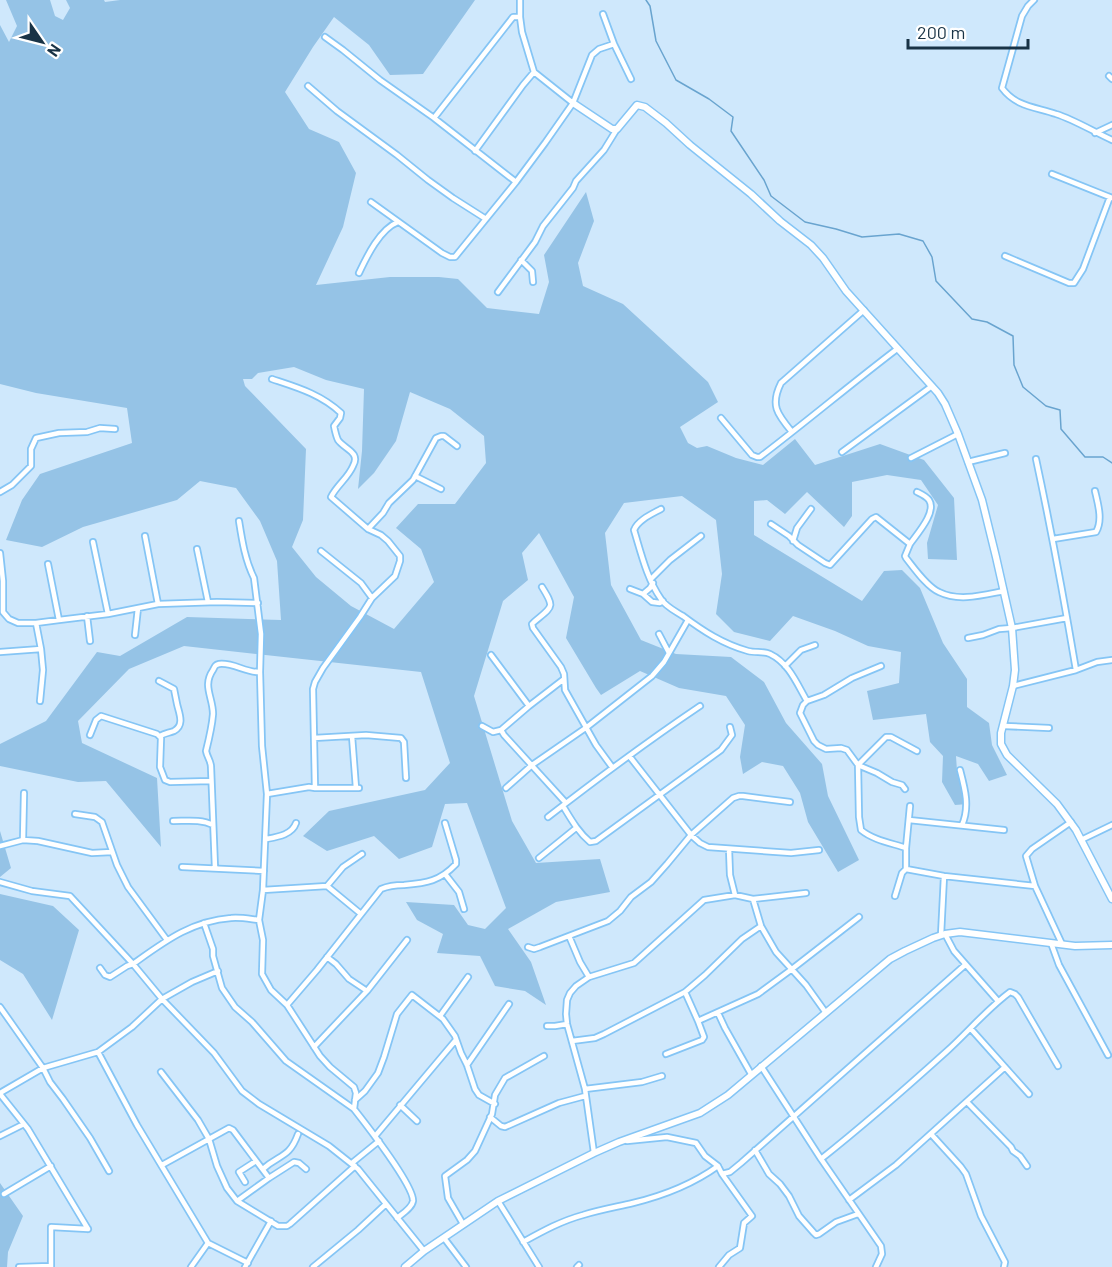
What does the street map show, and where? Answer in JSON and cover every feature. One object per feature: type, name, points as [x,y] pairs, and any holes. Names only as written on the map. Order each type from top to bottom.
[{"type":"street","points":[[520,0],[522,32],[534,72],[573,103],[612,129],[617,129]]},
{"type":"street","points":[[1034,0],[1022,16],[1002,88],[1026,106],[1056,114],[1112,140]]},
{"type":"street","points":[[603,14],[631,79]]},
{"type":"street","points":[[434,118],[513,17],[520,17]]},
{"type":"street","points":[[325,37],[516,182]]},
{"type":"street","points":[[371,202],[442,253],[452,257],[457,255],[516,182],[573,103],[592,55],[599,49],[614,44]]},
{"type":"street","points":[[475,151],[534,72]]},
{"type":"street","points":[[308,86],[428,180],[486,219]]},
{"type":"street","points":[[498,292],[576,181],[604,150],[617,129],[637,105],[645,107],[666,123],[690,146],[751,194],[811,246],[823,258],[846,291],[932,386],[945,404],[984,506],[1012,628],[1015,661],[1013,686],[1001,744],[1004,751],[1057,804],[1071,822],[1112,899]]},
{"type":"street","points":[[1095,132],[1112,126]]},
{"type":"street","points":[[1005,256],[1069,283],[1074,283],[1083,269],[1111,197],[1052,174]]},
{"type":"street","points":[[359,273],[368,253],[391,226],[398,222]]},
{"type":"street","points":[[521,260],[532,271],[533,282]]},
{"type":"street","points":[[792,432],[782,420],[775,403],[781,383],[864,310]]},
{"type":"street","points":[[721,418],[757,458],[897,349]]},
{"type":"street","points":[[272,379],[308,391],[341,412],[334,426],[337,439],[353,453],[355,462],[331,497],[368,529],[388,541],[401,558],[395,576],[372,598],[315,682],[313,689],[315,788]]},
{"type":"street","points":[[842,452],[932,386]]},
{"type":"street","points":[[0,492],[31,466],[32,449],[36,438],[87,432],[100,428],[115,429]]},
{"type":"street","points":[[910,458],[958,434]]},
{"type":"street","points":[[368,529],[383,513],[389,502],[415,476],[438,436],[444,436],[457,446]]},
{"type":"street","points":[[968,462],[1005,453]]},
{"type":"street","points":[[1036,459],[1053,539],[1076,670]]},
{"type":"street","points":[[415,476],[441,489]]},
{"type":"street","points":[[1053,539],[1096,532],[1100,518],[1095,491]]},
{"type":"street","points":[[917,492],[927,498],[932,509],[905,556],[921,576],[938,592],[952,596],[969,597],[1004,591]]},
{"type":"street","points":[[661,509],[639,523],[634,530],[652,585],[663,601],[702,630],[725,643],[749,651],[769,653],[792,674],[807,701]]},
{"type":"street","points":[[789,536],[811,509]]},
{"type":"street","points":[[771,524],[830,565],[876,517],[910,544]]},
{"type":"street","points":[[239,521],[250,571],[254,578],[261,634],[262,754],[267,795],[263,890],[259,920],[263,943],[262,974],[271,990],[287,1005],[330,1067],[354,1088],[356,1093],[354,1109]]},
{"type":"street","points":[[793,541],[795,531]]},
{"type":"street","points":[[145,536],[158,604]]},
{"type":"street","points":[[643,594],[670,560],[701,536]]},
{"type":"street","points":[[93,542],[108,614]]},
{"type":"street","points":[[196,549],[208,602]]},
{"type":"street","points":[[321,551],[361,583],[372,598]]},
{"type":"street","points":[[0,553],[3,581],[2,602],[5,616],[18,623],[108,614],[158,604],[258,603]]},
{"type":"street","points":[[48,564],[59,620]]},
{"type":"street","points":[[542,586],[551,606],[532,626],[561,668],[564,674],[565,690],[596,746],[612,767]]},
{"type":"street","points":[[630,589],[643,594],[655,603],[663,601]]},
{"type":"street","points":[[135,635],[138,608]]},
{"type":"street","points":[[87,616],[90,640]]},
{"type":"street","points":[[968,638],[999,629],[1067,618]]},
{"type":"street","points":[[506,788],[532,765],[587,727],[652,676],[664,662],[688,620]]},
{"type":"street","points":[[36,623],[41,649],[40,701]]},
{"type":"street","points":[[659,634],[669,653]]},
{"type":"street","points":[[785,666],[801,650],[815,645]]},
{"type":"street","points":[[0,652],[41,649]]},
{"type":"street","points":[[491,655],[529,706]]},
{"type":"street","points":[[1013,686],[1076,670],[1097,662],[1112,660]]},
{"type":"street","points":[[215,868],[209,782],[212,767],[206,751],[213,712],[207,686],[208,677],[215,666],[220,664],[240,667],[252,673],[260,672]]},
{"type":"street","points":[[881,666],[852,678],[824,695],[807,701],[802,705],[800,713],[814,741],[826,749],[847,750],[858,765],[902,785],[905,789]]},
{"type":"street","points":[[482,726],[493,732],[501,730],[564,679]]},
{"type":"street","points":[[159,681],[174,689],[181,715],[179,727],[160,736]]},
{"type":"street","points":[[548,817],[612,767],[630,757],[700,706]]},
{"type":"street","points":[[90,735],[96,720],[101,716],[160,736]]},
{"type":"street","points":[[1004,726],[1049,728]]},
{"type":"street","points":[[501,730],[564,804],[576,828],[593,842],[722,750],[732,735],[730,727]]},
{"type":"street","points":[[314,738],[366,735],[400,738],[404,740],[406,778]]},
{"type":"street","points":[[160,736],[160,767],[165,780],[209,782]]},
{"type":"street","points":[[267,795],[309,787],[357,788],[352,736]]},
{"type":"street","points":[[906,848],[868,835],[861,830],[858,765],[886,736],[917,751]]},
{"type":"street","points":[[630,757],[691,835],[708,847],[791,853],[819,849]]},
{"type":"street","points":[[960,770],[967,796],[966,816],[962,825]]},
{"type":"street","points":[[23,840],[24,793]]},
{"type":"street","points":[[528,947],[534,948],[608,921],[631,897],[651,882],[691,835],[736,797],[790,802]]},
{"type":"street","points":[[895,896],[902,873],[906,869],[910,806]]},
{"type":"street","points":[[75,814],[100,820],[128,887],[167,940]]},
{"type":"street","points":[[173,821],[200,822],[204,820],[213,825]]},
{"type":"street","points":[[909,820],[1004,830]]},
{"type":"street","points":[[1062,944],[1035,886],[1026,858],[1032,849],[1071,822]]},
{"type":"street","points":[[266,838],[276,837],[292,830],[296,823]]},
{"type":"street","points":[[287,1005],[381,889],[432,881],[445,874],[457,862],[445,823]]},
{"type":"street","points":[[1081,840],[1112,825]]},
{"type":"street","points":[[538,858],[576,828]]},
{"type":"street","points":[[0,846],[23,840],[92,853],[112,852]]},
{"type":"street","points":[[729,849],[730,875],[735,895]]},
{"type":"street","points":[[327,886],[343,867],[362,854]]},
{"type":"street","points":[[182,867],[264,871]]},
{"type":"street","points":[[906,869],[944,876],[1035,886]]},
{"type":"street","points":[[445,874],[459,892],[464,909]]},
{"type":"street","points":[[944,876],[943,935],[965,965],[998,1001]]},
{"type":"street","points":[[0,882],[32,891],[70,896],[162,999],[214,1053],[242,1091],[259,1104],[329,1146],[354,1165],[424,1251]]},
{"type":"street","points":[[263,890],[327,886],[361,914]]},
{"type":"street","points":[[594,1153],[585,1093],[567,1024],[567,1000],[570,993],[589,977],[634,963],[704,900],[735,895],[753,899],[806,892]]},
{"type":"street","points":[[753,899],[761,926],[776,952],[806,985],[826,1013]]},
{"type":"street","points":[[699,1022],[752,998],[858,917]]},
{"type":"street","points":[[100,968],[105,975],[110,977],[167,940],[204,923],[231,918],[259,920]]},
{"type":"street","points":[[204,923],[222,988],[232,1004],[264,1034],[282,1056],[354,1109],[376,1135],[411,1190],[413,1201],[411,1206],[397,1218]]},
{"type":"street","points":[[572,1041],[595,1038],[685,992],[742,939],[761,926]]},
{"type":"street","points":[[405,1267],[424,1251],[498,1201],[619,1142],[700,1113],[728,1095],[890,959],[905,951],[943,935],[968,932],[1062,944],[1112,945]]},
{"type":"street","points":[[569,936],[589,977]]},
{"type":"street","points":[[314,1047],[367,991],[407,940]]},
{"type":"street","points":[[1051,943],[1059,965],[1108,1055]]},
{"type":"street","points":[[327,957],[349,979],[367,991]]},
{"type":"street","points":[[722,1174],[730,1172],[965,965]]},
{"type":"street","points":[[19,1267],[51,1267],[51,1227],[88,1229],[24,1124],[0,1093],[43,1068],[98,1052],[132,1027],[162,999],[218,970]]},
{"type":"street","points":[[440,1016],[468,977]]},
{"type":"street","points":[[666,1054],[703,1039],[704,1035],[685,992]]},
{"type":"street","points":[[821,1159],[858,1130],[971,1029],[998,1001],[1011,992],[1015,994],[1058,1066]]},
{"type":"street","points":[[355,1100],[378,1073],[397,1014],[412,995],[440,1016],[455,1036],[475,1089],[479,1095],[495,1104]]},
{"type":"street","points":[[467,1065],[509,1004]]},
{"type":"street","points":[[0,1007],[90,1138],[109,1171]]},
{"type":"street","points":[[718,1013],[751,1074]]},
{"type":"street","points":[[547,1026],[567,1024]]},
{"type":"street","points":[[971,1029],[1029,1094]]},
{"type":"street","points":[[376,1135],[455,1041]]},
{"type":"street","points":[[98,1052],[137,1125],[208,1243],[247,1265],[271,1221]]},
{"type":"street","points":[[463,1224],[448,1198],[445,1176],[472,1156],[495,1104],[495,1095],[505,1078],[544,1056]]},
{"type":"street","points":[[760,1066],[882,1249],[876,1267]]},
{"type":"street","points":[[849,1200],[896,1166],[1005,1067]]},
{"type":"street","points":[[161,1072],[198,1120],[209,1139],[227,1188],[237,1201],[278,1226],[290,1224],[379,1141]]},
{"type":"street","points":[[490,1117],[501,1126],[506,1127],[585,1093],[662,1076]]},
{"type":"street","points":[[967,1102],[1013,1151],[1020,1155],[1027,1166]]},
{"type":"street","points":[[400,1105],[417,1122]]},
{"type":"street","points":[[0,1137],[24,1124]]},
{"type":"street","points":[[162,1166],[229,1128],[233,1130],[269,1178]]},
{"type":"street","points":[[263,1169],[285,1155],[298,1134]]},
{"type":"street","points":[[931,1134],[966,1174],[981,1216],[1005,1262],[1004,1267]]},
{"type":"street","points":[[619,1142],[667,1137],[696,1143],[705,1156],[718,1166],[752,1216],[744,1223],[740,1248],[729,1255],[719,1267]]},
{"type":"street","points":[[755,1150],[769,1174],[789,1196],[799,1216],[816,1235],[836,1222],[858,1214]]},
{"type":"street","points":[[244,1182],[239,1172],[256,1161]]},
{"type":"street","points":[[237,1201],[296,1162],[306,1169]]},
{"type":"street","points":[[4,1194],[51,1166]]},
{"type":"street","points":[[523,1242],[558,1223],[666,1193],[697,1180],[718,1166]]},
{"type":"street","points":[[498,1201],[539,1267]]},
{"type":"street","points":[[313,1267],[386,1204]]},
{"type":"street","points":[[444,1238],[466,1267]]},
{"type":"street","points":[[191,1267],[208,1243]]},
{"type":"shaded area","points":[[6,0],[50,0],[55,16],[63,20],[70,8],[66,0],[104,0],[105,2],[120,0],[475,0],[423,74],[390,75],[369,45],[334,17],[285,92],[309,129],[339,142],[356,173],[343,227],[316,285],[390,277],[458,279],[487,308],[539,314],[549,282],[544,255],[586,192],[594,221],[578,263],[583,286],[623,304],[708,382],[718,402],[680,427],[688,443],[697,448],[707,446],[736,458],[763,465],[795,439],[815,465],[880,444],[924,460],[954,498],[957,560],[928,559],[927,543],[938,505],[921,480],[887,475],[852,482],[852,516],[844,527],[807,492],[785,514],[767,500],[754,501],[754,535],[862,601],[884,571],[902,570],[920,588],[943,643],[967,679],[967,707],[989,723],[992,745],[1007,775],[989,781],[978,764],[956,756],[957,771],[968,804],[955,805],[942,782],[943,756],[930,742],[926,714],[873,720],[867,691],[899,683],[901,652],[868,646],[793,616],[770,641],[734,632],[716,614],[722,574],[716,520],[682,496],[624,503],[605,533],[611,585],[641,640],[676,654],[731,657],[764,682],[786,723],[822,764],[828,796],[859,860],[838,872],[808,822],[800,793],[783,766],[762,762],[743,774],[740,757],[745,725],[726,696],[679,688],[640,671],[601,695],[566,638],[574,597],[539,533],[522,553],[528,580],[503,601],[474,696],[512,821],[536,863],[600,859],[610,892],[556,902],[508,929],[531,962],[546,1005],[525,991],[495,986],[480,956],[437,953],[443,934],[417,920],[406,902],[454,905],[468,925],[485,929],[506,908],[467,803],[445,804],[432,847],[399,859],[374,836],[327,851],[303,836],[329,811],[425,790],[450,763],[421,672],[184,646],[129,669],[78,721],[82,743],[157,778],[161,847],[106,781],[78,782],[0,766],[0,744],[46,721],[97,652],[120,656],[187,617],[281,620],[277,561],[260,521],[236,488],[200,481],[177,500],[83,527],[42,547],[6,540],[22,500],[40,474],[132,443],[127,408],[36,393],[0,384],[0,25],[9,42],[17,26]],"holes":[[[294,367],[326,380],[364,389],[358,489],[374,473],[396,441],[410,392],[450,409],[484,436],[486,463],[455,504],[418,504],[396,528],[421,549],[434,582],[394,629],[351,606],[316,577],[292,547],[303,520],[306,449],[245,386],[243,379],[252,379],[258,373]]]},
{"type":"shaded area","points":[[0,831],[11,868],[0,877]]},
{"type":"shaded area","points":[[0,894],[53,906],[79,930],[52,1020],[23,974],[0,960]]},
{"type":"shaded area","points":[[0,1183],[23,1216],[8,1252],[7,1267],[0,1267]]},
{"type":"waterway","points":[[646,0],[650,6],[656,41],[676,80],[709,99],[733,117],[731,131],[764,180],[771,196],[805,222],[862,237],[899,234],[923,241],[932,257],[936,281],[972,319],[987,322],[1013,336],[1014,365],[1023,387],[1046,406],[1060,410],[1061,429],[1085,457],[1103,457],[1112,463]]}]
